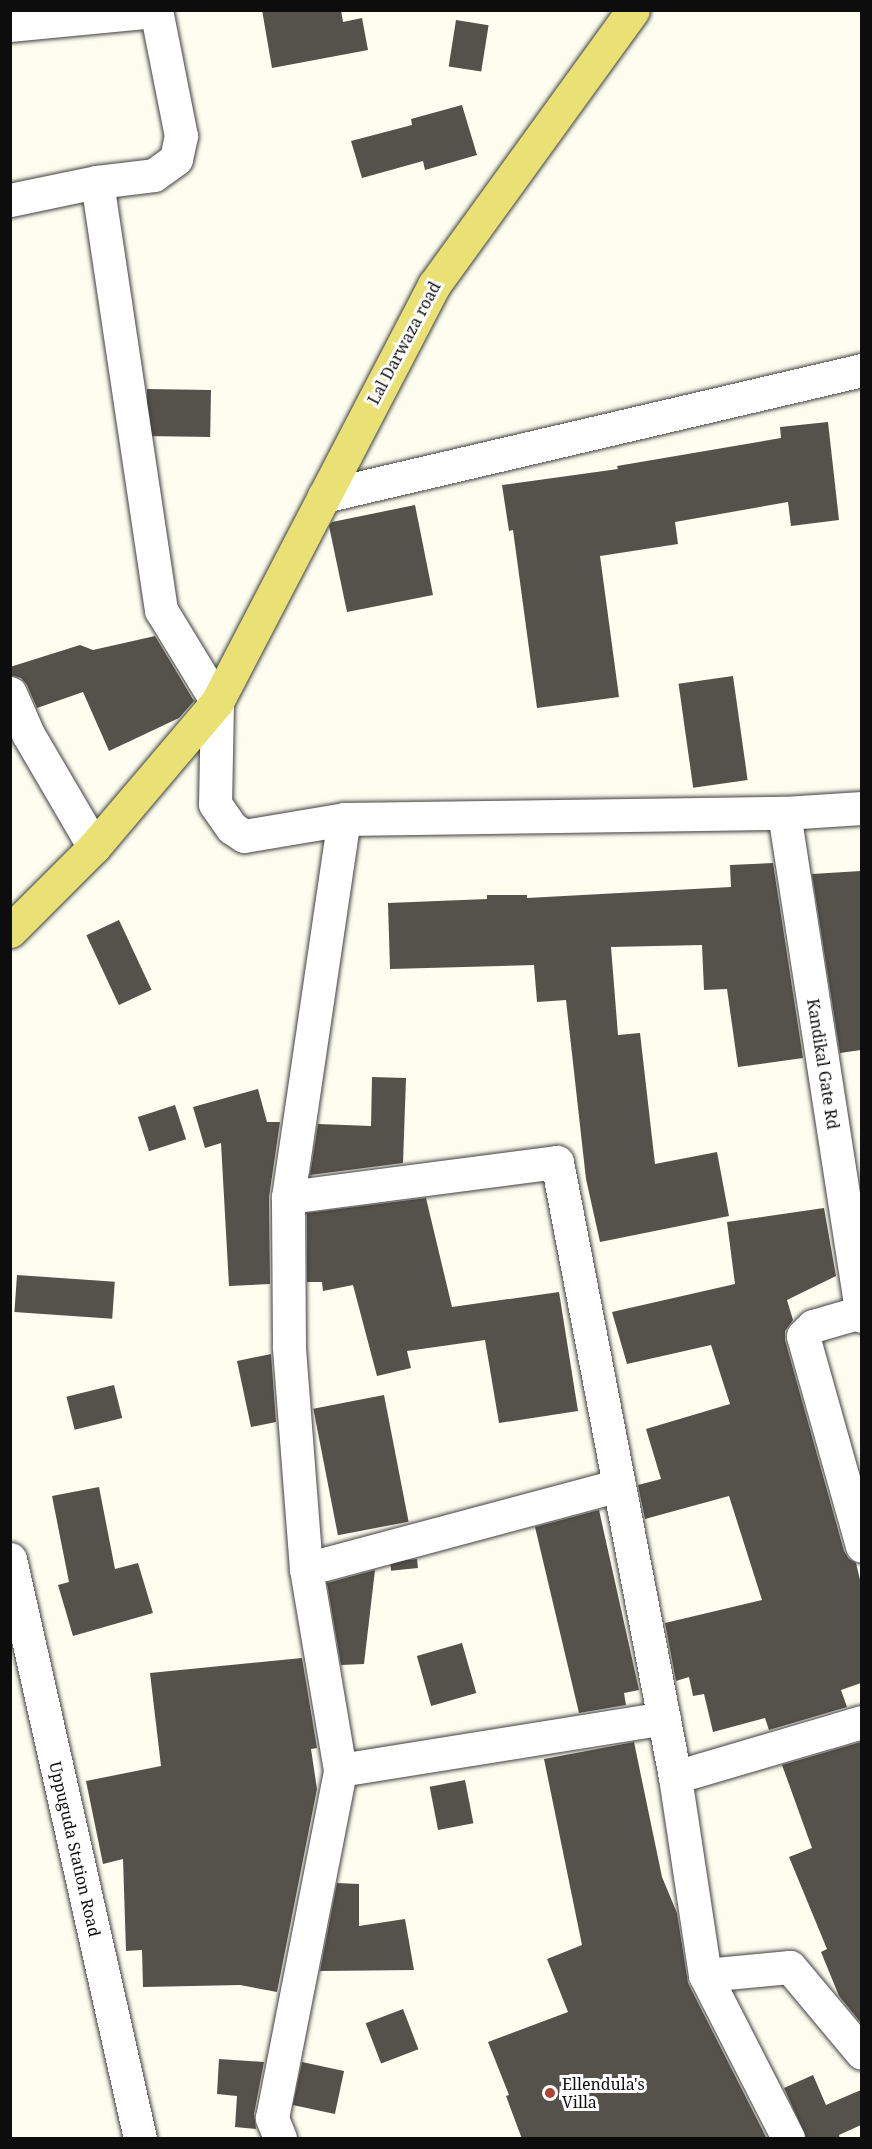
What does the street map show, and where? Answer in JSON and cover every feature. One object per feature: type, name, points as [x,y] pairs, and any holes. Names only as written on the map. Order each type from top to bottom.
[{"type":"main road","name":"Lal Darwaza road","points":[[10,931],[94,847],[217,702],[434,285],[633,10]]},
{"type":"street","points":[[10,25],[156,11],[181,136],[177,159],[153,176],[97,182],[10,200]]},
{"type":"street","points":[[97,182],[161,610],[217,702],[215,804],[232,828],[244,836],[344,819],[784,813],[861,808]]},
{"type":"street","points":[[324,496],[861,370]]},
{"type":"street","points":[[10,693],[28,734],[94,847]]},
{"type":"street","name":"Kandikal Gate Rd","points":[[784,813],[861,1314]]},
{"type":"street","points":[[280,2139],[272,2118],[340,1770],[306,1569],[289,1346],[288,1197],[344,819]]},
{"type":"street","points":[[288,1197],[557,1162],[675,1777],[705,1975],[788,2139]]},
{"type":"street","points":[[861,1314],[813,1326],[803,1336],[804,1349],[861,1546]]},
{"type":"street","points":[[306,1569],[619,1485]]},
{"type":"street","name":"Uppuguda Station Road","points":[[12,1576],[140,2139]]},
{"type":"street","points":[[340,1770],[664,1718]]},
{"type":"street","points":[[675,1777],[861,1722]]},
{"type":"street","points":[[705,1975],[790,1967],[861,2053]]},
{"type":"building","points":[[262,10],[341,10],[343,22],[362,18],[368,50],[272,68]]},
{"type":"building","points":[[456,20],[489,25],[481,72],[449,66]]},
{"type":"building","points":[[462,105],[477,155],[425,170],[423,161],[362,178],[351,141],[412,125],[411,119]]},
{"type":"building","points":[[147,389],[211,390],[210,437],[146,436]]},
{"type":"building","points":[[828,422],[839,520],[791,526],[788,502],[675,522],[678,544],[600,556],[619,697],[537,708],[513,530],[509,531],[502,485],[618,469],[617,466],[781,438],[780,427]]},
{"type":"building","points":[[415,505],[433,595],[347,612],[329,526],[332,522]]},
{"type":"building","points":[[155,636],[194,701],[179,718],[109,751],[83,692],[37,708],[27,685],[21,678],[10,675],[10,667],[80,645],[93,650]]},
{"type":"building","points":[[733,676],[748,780],[693,788],[679,684]]},
{"type":"building","points":[[773,863],[803,1058],[738,1067],[727,989],[704,990],[702,945],[611,947],[618,1035],[640,1033],[655,1164],[717,1152],[729,1216],[600,1242],[586,1179],[566,1000],[537,1002],[534,965],[390,969],[388,903],[487,899],[487,895],[527,895],[527,898],[731,887],[730,865]]},
{"type":"building","points":[[861,871],[861,1050],[840,1053],[812,874]]},
{"type":"building","points":[[119,920],[152,990],[119,1005],[86,935]]},
{"type":"building","points":[[372,1077],[406,1078],[403,1163],[310,1175],[318,1124],[371,1126]]},
{"type":"building","points":[[258,1089],[267,1122],[280,1122],[269,1197],[270,1284],[229,1286],[221,1143],[205,1148],[193,1107]]},
{"type":"building","points":[[175,1105],[186,1139],[149,1151],[138,1117]]},
{"type":"building","points":[[426,1198],[452,1307],[559,1292],[578,1411],[499,1423],[485,1340],[407,1351],[411,1368],[377,1376],[353,1285],[323,1291],[322,1282],[307,1282],[307,1213]]},
{"type":"building","points":[[824,1208],[836,1276],[787,1300],[793,1320],[785,1331],[785,1340],[844,1551],[849,1559],[856,1563],[861,1584],[861,1683],[841,1690],[847,1707],[769,1730],[765,1718],[713,1732],[704,1694],[693,1696],[689,1677],[676,1681],[665,1623],[762,1600],[729,1496],[645,1519],[638,1485],[661,1479],[646,1429],[730,1404],[711,1345],[627,1364],[612,1312],[735,1284],[727,1222]]},
{"type":"building","points":[[17,1275],[115,1282],[112,1319],[14,1312]]},
{"type":"building","points":[[271,1354],[276,1422],[251,1427],[237,1361]]},
{"type":"building","points":[[114,1385],[122,1418],[75,1430],[66,1397]]},
{"type":"building","points":[[384,1395],[409,1522],[338,1535],[313,1409]]},
{"type":"building","points":[[99,1487],[115,1569],[138,1563],[153,1613],[73,1636],[58,1585],[69,1582],[52,1496]]},
{"type":"building","points":[[599,1510],[639,1690],[624,1693],[626,1705],[579,1713],[535,1527]]},
{"type":"building","points":[[417,1559],[418,1568],[391,1571],[390,1562]]},
{"type":"building","points":[[375,1570],[364,1664],[341,1665],[327,1583]]},
{"type":"building","points":[[462,1643],[476,1693],[431,1706],[417,1656]]},
{"type":"building","points":[[302,1658],[317,1748],[311,1749],[317,1789],[277,1992],[240,1985],[143,1987],[142,1950],[126,1951],[123,1859],[103,1864],[86,1781],[161,1766],[150,1673]]},
{"type":"building","points":[[634,1742],[662,1877],[677,1913],[688,1983],[767,2139],[522,2139],[506,2096],[509,2095],[488,2042],[568,2012],[547,1959],[582,1945],[544,1759]]},
{"type":"building","points":[[861,1742],[861,2023],[839,1996],[821,1952],[827,1949],[789,1857],[812,1848],[782,1765]]},
{"type":"building","points":[[465,1780],[473,1823],[438,1830],[430,1787]]},
{"type":"building","points":[[337,1883],[359,1884],[359,1926],[405,1919],[414,1970],[320,1971]]},
{"type":"building","points":[[403,2009],[418,2049],[381,2063],[366,2023]]},
{"type":"building","points":[[219,2059],[264,2062],[254,2114],[256,2129],[235,2127],[237,2096],[217,2094]]},
{"type":"building","points":[[302,2062],[344,2071],[335,2114],[293,2105]]},
{"type":"building","points":[[813,2075],[826,2105],[861,2090],[861,2125],[839,2135],[840,2139],[807,2139],[784,2088]]},
{"type":"place","name":"Ellendula's Villa","points":[[550,2093]]}]
